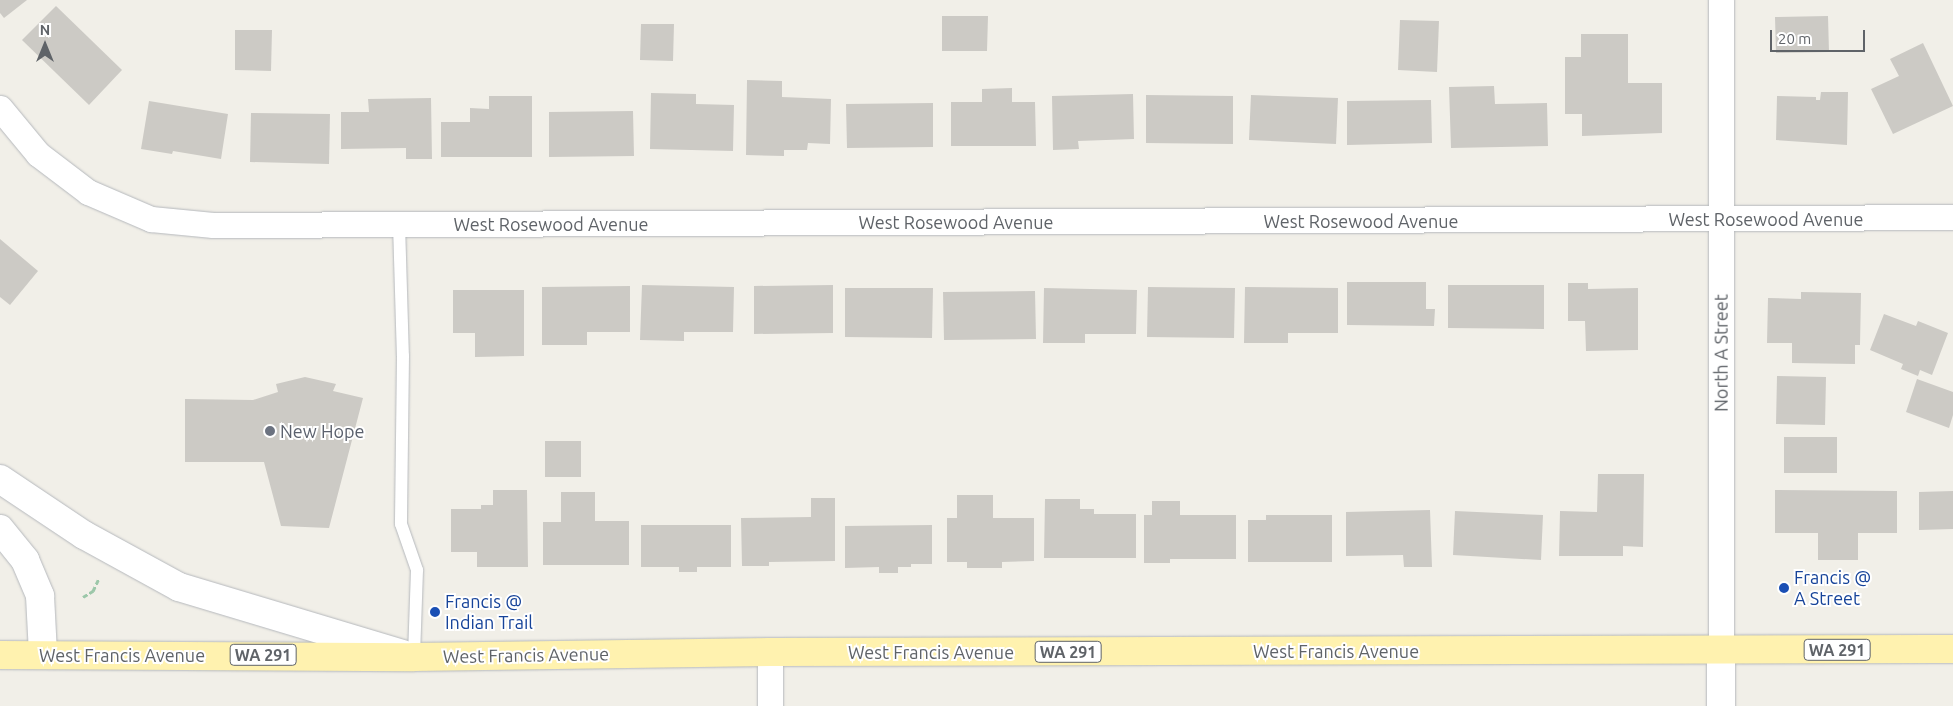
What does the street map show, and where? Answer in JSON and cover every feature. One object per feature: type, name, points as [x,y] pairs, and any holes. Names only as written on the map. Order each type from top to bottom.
[{"type":"main road","points":[[0,479],[84,535],[179,587],[414,657]]},
{"type":"main road","points":[[0,529],[25,560],[40,596],[42,654]]},
{"type":"main road","name":"West Francis Avenue","points":[[0,655],[414,657],[770,652],[1953,649]]},
{"type":"main road","name":"North A Street","points":[[1722,650],[1722,706]]},
{"type":"street","name":"North A Street","points":[[1722,0],[1722,650]]},
{"type":"street","name":"West Rosewood Avenue","points":[[0,108],[38,154],[88,192],[151,219],[213,225],[1953,217]]},
{"type":"street","points":[[770,652],[770,706]]},
{"type":"lane","points":[[398,224],[404,356],[401,524],[417,570],[414,657]]},
{"type":"path","points":[[83,597],[93,591],[101,574]]},
{"type":"building","points":[[0,0],[27,0],[4,18],[0,13]]},
{"type":"building","points":[[56,6],[122,70],[89,105],[22,40]]},
{"type":"building","points":[[942,16],[988,16],[987,51],[942,51]]},
{"type":"building","points":[[1828,16],[1829,52],[1776,53],[1775,17]]},
{"type":"building","points":[[1400,20],[1439,21],[1437,72],[1398,70]]},
{"type":"building","points":[[641,24],[674,24],[673,61],[640,60]]},
{"type":"building","points":[[235,30],[272,30],[271,71],[235,70]]},
{"type":"building","points":[[1581,34],[1628,34],[1628,83],[1662,83],[1662,133],[1582,136],[1582,114],[1565,114],[1565,57],[1581,57]]},
{"type":"building","points":[[1923,43],[1953,106],[1893,134],[1871,89],[1899,76],[1890,59]]},
{"type":"building","points":[[747,80],[782,81],[782,97],[831,99],[830,144],[808,143],[807,150],[784,150],[784,156],[746,155]]},
{"type":"building","points":[[1494,86],[1495,104],[1547,103],[1548,146],[1451,148],[1449,87]]},
{"type":"building","points":[[1012,88],[1012,102],[1035,102],[1036,146],[951,146],[951,102],[982,102],[982,89]]},
{"type":"building","points":[[1821,92],[1848,92],[1847,145],[1776,140],[1777,96],[1816,97],[1816,100],[1820,100]]},
{"type":"building","points":[[651,93],[696,94],[696,104],[734,105],[733,151],[650,149]]},
{"type":"building","points":[[1133,94],[1134,139],[1078,141],[1079,149],[1053,150],[1052,96]]},
{"type":"building","points":[[1146,95],[1233,96],[1233,144],[1146,143]]},
{"type":"building","points":[[1251,95],[1338,98],[1336,144],[1249,140]]},
{"type":"building","points":[[489,96],[532,96],[532,157],[441,157],[441,122],[470,122],[470,108],[489,109]]},
{"type":"building","points":[[431,98],[432,159],[406,159],[406,148],[341,149],[341,112],[369,112],[368,99]]},
{"type":"building","points":[[1431,100],[1432,143],[1347,145],[1347,101]]},
{"type":"building","points":[[149,101],[228,114],[221,159],[173,151],[172,154],[141,149]]},
{"type":"building","points":[[933,103],[933,147],[847,148],[846,104]]},
{"type":"building","points":[[633,111],[634,156],[549,157],[549,112]]},
{"type":"building","points":[[251,113],[330,114],[329,164],[250,162]]},
{"type":"building","points":[[0,239],[38,271],[10,305],[0,297]]},
{"type":"building","points":[[1347,282],[1426,282],[1426,309],[1435,309],[1434,326],[1347,325]]},
{"type":"building","points":[[1568,283],[1588,283],[1588,289],[1638,288],[1638,350],[1586,351],[1585,321],[1568,321]]},
{"type":"building","points":[[642,285],[734,287],[733,332],[684,332],[684,341],[640,340]]},
{"type":"building","points":[[833,285],[833,333],[754,334],[754,286]]},
{"type":"building","points":[[1448,285],[1544,285],[1544,329],[1448,328]]},
{"type":"building","points":[[630,286],[630,332],[587,332],[587,345],[542,345],[542,287]]},
{"type":"building","points":[[1148,287],[1235,288],[1234,338],[1147,337]]},
{"type":"building","points":[[1245,287],[1338,288],[1338,333],[1288,333],[1288,343],[1244,343]]},
{"type":"building","points":[[845,288],[933,288],[932,338],[845,337]]},
{"type":"building","points":[[1044,288],[1137,290],[1136,334],[1085,334],[1085,343],[1043,343]]},
{"type":"building","points":[[453,290],[524,290],[524,356],[475,357],[475,333],[453,333]]},
{"type":"building","points":[[1035,291],[1036,339],[944,340],[943,292]]},
{"type":"building","points":[[1801,292],[1861,293],[1860,345],[1855,345],[1855,364],[1792,363],[1792,343],[1767,343],[1768,298],[1801,299]]},
{"type":"building","points":[[1884,314],[1916,326],[1918,321],[1948,333],[1932,375],[1920,370],[1918,376],[1901,369],[1903,364],[1870,350]]},
{"type":"building","points":[[1777,376],[1826,377],[1825,425],[1776,424]]},
{"type":"building","name":"New Hope","points":[[305,377],[336,384],[333,391],[363,398],[329,528],[281,526],[264,462],[185,462],[185,399],[253,400],[278,392],[276,384]]},
{"type":"building","points":[[1917,379],[1953,392],[1953,415],[1949,428],[1906,412]]},
{"type":"building","points":[[1784,437],[1837,437],[1837,473],[1784,473]]},
{"type":"building","points":[[545,441],[581,441],[581,477],[545,477]]},
{"type":"building","points":[[1598,474],[1644,474],[1643,547],[1623,546],[1623,556],[1559,556],[1560,511],[1597,512]]},
{"type":"building","points":[[493,490],[527,490],[528,567],[477,567],[477,552],[451,552],[451,509],[481,509],[481,505],[493,505]]},
{"type":"building","points":[[1775,490],[1897,491],[1897,533],[1858,533],[1858,560],[1818,560],[1818,533],[1775,533]]},
{"type":"building","points":[[1953,491],[1953,529],[1919,530],[1919,492]]},
{"type":"building","points":[[561,492],[595,492],[595,521],[629,521],[629,565],[543,565],[543,522],[561,522]]},
{"type":"building","points":[[957,495],[993,495],[993,518],[1034,518],[1034,561],[1002,562],[1002,568],[967,568],[967,562],[947,562],[947,518],[957,518]]},
{"type":"building","points":[[811,498],[835,498],[835,561],[769,562],[769,566],[742,566],[741,518],[811,517]]},
{"type":"building","points":[[1045,499],[1080,499],[1080,509],[1094,509],[1094,514],[1136,514],[1136,558],[1044,558]]},
{"type":"building","points":[[1152,501],[1180,501],[1180,515],[1236,515],[1236,559],[1170,559],[1170,563],[1144,563],[1144,515],[1152,515]]},
{"type":"building","points":[[1430,510],[1432,567],[1404,567],[1403,555],[1346,556],[1346,512]]},
{"type":"building","points":[[1455,511],[1543,515],[1541,560],[1453,555]]},
{"type":"building","points":[[1266,515],[1332,515],[1332,562],[1248,562],[1248,520],[1266,520]]},
{"type":"building","points":[[641,525],[731,525],[731,567],[697,567],[697,572],[679,572],[679,567],[641,567]]},
{"type":"building","points":[[932,525],[932,564],[911,564],[911,567],[898,567],[898,573],[879,573],[879,567],[845,568],[845,526]]},
{"type":"place","name":"New Hope","points":[[270,431]]},
{"type":"place","name":"Francis @ A Street","points":[[1784,588]]},
{"type":"place","name":"Francis @ Indian Trail","points":[[435,612]]}]
